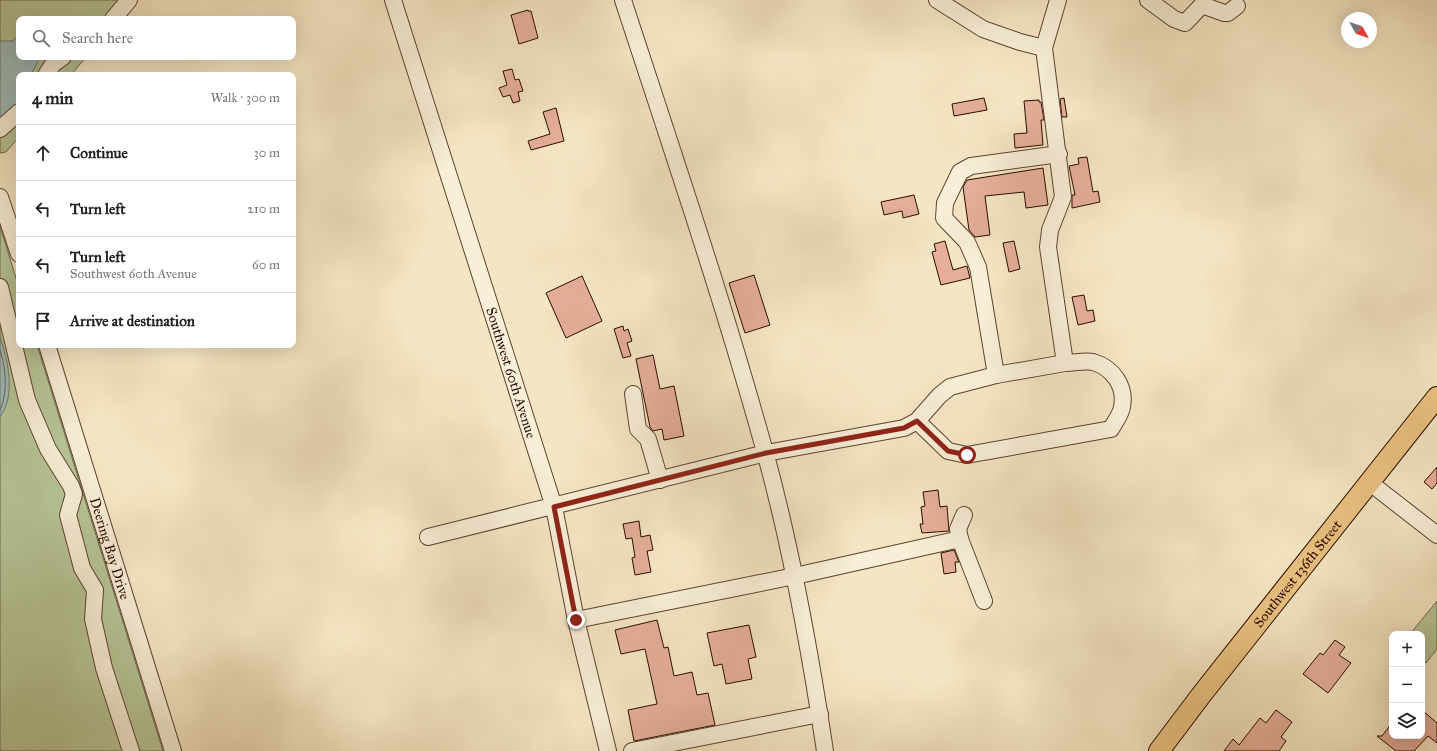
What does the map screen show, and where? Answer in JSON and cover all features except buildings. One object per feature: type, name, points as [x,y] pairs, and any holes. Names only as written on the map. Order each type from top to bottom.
[{"type":"main road","name":"Southwest 136th Street","points":[[1159,751],[1437,397]]},
{"type":"street","points":[[116,16],[129,0]]},
{"type":"street","name":"Southwest 60th Avenue","points":[[393,0],[554,507],[576,620],[608,751]]},
{"type":"street","points":[[623,0],[704,245],[766,453],[795,576],[820,714],[825,751]]},
{"type":"street","points":[[937,0],[983,29],[1020,42],[1044,48]]},
{"type":"street","points":[[1058,0],[1044,48],[1059,154],[1063,197],[1050,230],[1048,247],[1065,363]]},
{"type":"street","points":[[1148,0],[1174,19],[1185,23],[1202,5],[1224,13],[1228,13],[1237,6]]},
{"type":"street","points":[[48,72],[52,64],[58,60]]},
{"type":"street","points":[[0,129],[16,115]]},
{"type":"street","points":[[996,375],[978,267],[967,242],[944,218],[946,203],[960,172],[971,166],[1059,154]]},
{"type":"street","points":[[0,197],[16,245]]},
{"type":"street","points":[[0,286],[27,400],[48,449],[71,486],[74,494],[68,515],[82,568],[95,590],[92,619],[104,668],[131,751]]},
{"type":"street","name":"Deering Bay Drive","points":[[48,348],[173,751]]},
{"type":"street","points":[[428,537],[554,507],[766,453],[904,428],[917,421],[928,407],[950,387],[996,375],[1065,363],[1092,362],[1106,368],[1117,378],[1123,392],[1122,408],[1111,429],[967,455],[948,451],[917,421]]},
{"type":"street","points":[[632,394],[638,429],[648,439],[660,480]]},
{"type":"street","points":[[1370,482],[1437,535]]},
{"type":"street","points":[[964,515],[958,529],[960,539],[984,601]]},
{"type":"street","points":[[576,620],[795,576],[960,539]]},
{"type":"street","points":[[632,751],[820,714]]},
{"type":"green space","points":[[0,0],[134,0],[121,16],[16,16],[16,60],[84,60],[74,72],[16,72],[16,140],[6,152],[0,153]]},
{"type":"green space","points":[[0,226],[16,278],[16,348],[38,348],[163,751],[0,751]]},
{"type":"green space","points":[[1437,601],[1437,649],[1426,663],[1425,631],[1412,631]]},
{"type":"water","points":[[16,38],[16,60],[38,60],[32,72],[16,72],[16,110],[0,124],[0,41],[12,41]]},
{"type":"water","points":[[0,337],[8,367],[9,388],[8,399],[0,417]]},
{"type":"route","points":[[576,620],[554,507],[766,453],[904,428],[917,421],[948,451],[967,455]]}]
